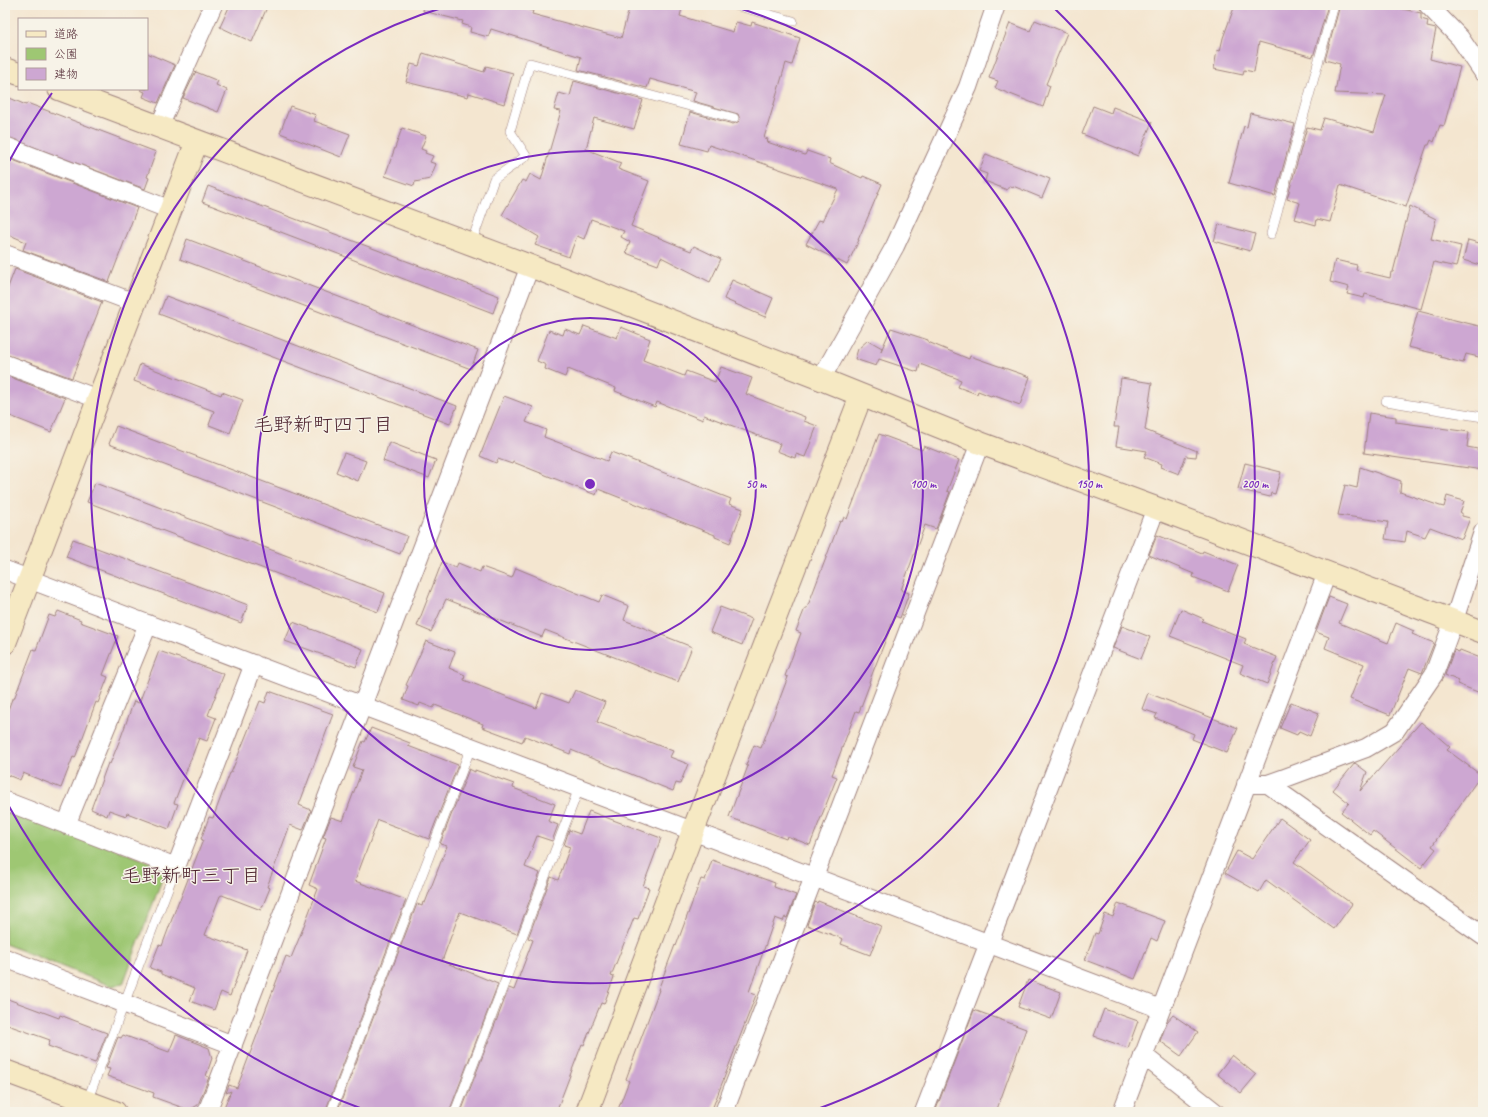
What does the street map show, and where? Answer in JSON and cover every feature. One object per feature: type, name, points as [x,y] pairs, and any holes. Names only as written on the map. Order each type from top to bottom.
[{"type":"street","points":[[159,127],[213,5]]},
{"type":"street","points":[[821,379],[895,246],[968,87],[996,5]]},
{"type":"street","points":[[1428,5],[1460,38],[1483,72]]},
{"type":"street","points":[[5,69],[18,74]]},
{"type":"street","points":[[62,90],[530,266],[821,379],[980,443],[1483,632]]},
{"type":"street","points":[[5,643],[197,141]]},
{"type":"street","points":[[5,146],[171,210]]},
{"type":"street","points":[[5,254],[135,303]]},
{"type":"street","points":[[207,1112],[530,266]]},
{"type":"street","points":[[5,364],[98,399]]},
{"type":"street","points":[[587,1112],[861,396]]},
{"type":"street","points":[[724,1112],[980,443]]},
{"type":"street","points":[[924,1112],[1156,508]]},
{"type":"street","points":[[1246,784],[1268,784],[1366,748],[1396,731],[1434,674],[1454,620],[1483,532]]},
{"type":"street","points":[[5,570],[1161,1009]]},
{"type":"street","points":[[1122,1112],[1327,573]]},
{"type":"street","points":[[66,825],[148,624]]},
{"type":"street","points":[[5,801],[176,867],[254,664]]},
{"type":"street","points":[[1268,784],[1483,936]]},
{"type":"street","points":[[5,958],[233,1045]]},
{"type":"street","points":[[1143,1054],[1215,1112]]},
{"type":"street","points":[[5,1071],[85,1107],[115,1112]]},
{"type":"lane","points":[[735,5],[793,21]]},
{"type":"lane","points":[[1271,234],[1334,5]]},
{"type":"lane","points":[[471,244],[494,179],[526,156],[510,131],[530,63],[734,118]]},
{"type":"lane","points":[[1386,401],[1483,416]]},
{"type":"lane","points":[[331,1112],[471,747]]},
{"type":"lane","points":[[455,1112],[579,788]]},
{"type":"lane","points":[[85,1107],[176,867]]},
{"type":"green space","points":[[5,807],[160,866],[164,874],[123,984],[111,986],[5,944]]},
{"type":"building","points":[[230,5],[268,5],[252,42],[220,27]]},
{"type":"building","points":[[424,5],[511,5],[533,11],[532,14],[621,38],[630,5],[683,5],[680,16],[733,32],[736,22],[751,26],[752,22],[800,38],[792,65],[786,63],[764,138],[768,139],[767,142],[805,155],[807,151],[830,159],[829,163],[862,178],[863,176],[882,184],[847,265],[806,244],[819,220],[822,221],[838,189],[709,145],[707,151],[681,144],[690,112],[733,124],[740,120],[738,114],[693,101],[696,92],[650,79],[647,88],[578,70],[581,57],[491,29],[488,37],[470,32],[471,27],[462,24],[463,21],[423,11]]},
{"type":"building","points":[[1235,5],[1328,5],[1313,57],[1259,42],[1254,72],[1244,70],[1243,75],[1214,69],[1217,50],[1220,51]]},
{"type":"building","points":[[1340,5],[1384,5],[1421,13],[1421,19],[1428,21],[1427,27],[1436,29],[1430,59],[1460,67],[1444,126],[1440,125],[1434,142],[1431,140],[1429,145],[1427,145],[1406,207],[1340,185],[1330,222],[1317,219],[1316,225],[1295,219],[1300,203],[1287,199],[1307,127],[1320,130],[1324,118],[1374,132],[1386,95],[1335,93],[1340,64],[1325,60]]},
{"type":"building","points":[[1035,20],[1067,33],[1046,84],[1050,86],[1043,107],[995,88],[998,81],[989,78],[1010,23],[1030,31]]},
{"type":"building","points":[[148,53],[175,65],[158,103],[143,97],[145,92],[140,90],[148,90]]},
{"type":"building","points":[[423,53],[484,72],[486,66],[513,73],[504,104],[469,93],[468,97],[406,82],[411,64],[419,66]]},
{"type":"building","points":[[196,72],[218,81],[216,85],[227,90],[218,112],[183,98]]},
{"type":"building","points":[[574,81],[643,100],[634,129],[594,118],[586,149],[621,163],[618,169],[649,181],[631,226],[691,251],[694,246],[721,259],[710,282],[661,257],[658,265],[626,253],[630,242],[621,237],[624,231],[591,219],[584,239],[577,236],[569,257],[535,245],[539,237],[502,215],[522,180],[526,182],[530,174],[541,180],[561,111],[554,110],[559,93],[570,96]]},
{"type":"building","points":[[5,96],[156,152],[147,177],[149,178],[145,189],[5,136]]},
{"type":"building","points":[[290,106],[316,115],[314,121],[350,134],[341,157],[280,133]]},
{"type":"building","points":[[1093,106],[1111,113],[1113,107],[1152,122],[1138,156],[1082,134]]},
{"type":"building","points":[[1250,113],[1295,124],[1275,196],[1229,183],[1244,126],[1247,127]]},
{"type":"building","points":[[402,128],[426,136],[421,149],[426,151],[425,153],[433,156],[430,162],[436,164],[430,179],[415,182],[414,186],[385,176]]},
{"type":"building","points":[[986,154],[1050,179],[1042,198],[1013,186],[1009,186],[1007,190],[985,181],[987,174],[979,171]]},
{"type":"building","points":[[5,157],[137,208],[109,282],[23,250],[26,242],[5,233]]},
{"type":"building","points":[[208,186],[499,296],[493,313],[202,202]]},
{"type":"building","points":[[1410,206],[1436,219],[1431,239],[1461,246],[1456,267],[1434,262],[1421,309],[1365,294],[1364,298],[1347,294],[1349,287],[1330,282],[1335,260],[1357,265],[1356,270],[1390,278],[1391,272],[1393,272]]},
{"type":"building","points":[[1219,224],[1255,234],[1250,251],[1214,241]]},
{"type":"building","points":[[187,239],[478,350],[471,369],[180,259]]},
{"type":"building","points":[[1468,240],[1483,244],[1483,266],[1463,260]]},
{"type":"building","points":[[15,269],[102,302],[72,378],[5,354],[5,295]]},
{"type":"building","points":[[732,280],[773,298],[765,317],[724,299]]},
{"type":"building","points":[[166,296],[457,406],[450,424],[159,314]]},
{"type":"building","points":[[1418,311],[1483,327],[1483,358],[1466,354],[1463,363],[1440,357],[1441,355],[1408,347]]},
{"type":"building","points":[[584,326],[617,338],[621,327],[650,339],[643,360],[684,376],[686,371],[715,382],[721,367],[752,378],[746,394],[805,417],[804,421],[817,426],[805,457],[796,454],[795,458],[777,451],[780,444],[704,415],[703,420],[657,402],[655,407],[615,391],[616,388],[568,369],[565,377],[545,369],[546,365],[537,361],[549,330],[563,335],[565,329],[580,335]]},
{"type":"building","points":[[891,328],[928,340],[928,342],[969,359],[970,356],[1030,377],[1020,405],[992,395],[991,396],[978,391],[977,394],[958,387],[961,380],[920,364],[918,372],[879,359],[876,366],[855,359],[858,349],[868,340],[882,348],[881,351]]},
{"type":"building","points":[[140,364],[221,395],[222,392],[243,400],[230,433],[209,425],[214,411],[134,381]]},
{"type":"building","points":[[5,375],[65,398],[51,432],[5,414]]},
{"type":"building","points":[[1121,378],[1152,383],[1145,430],[1197,451],[1196,457],[1186,456],[1179,474],[1161,467],[1162,464],[1144,457],[1147,451],[1116,446],[1119,427],[1114,427]]},
{"type":"building","points":[[504,396],[533,407],[526,422],[546,430],[544,437],[607,461],[611,452],[731,499],[729,504],[743,509],[730,543],[715,537],[715,535],[598,489],[596,495],[513,462],[512,464],[498,459],[496,463],[480,456]]},
{"type":"building","points":[[1369,413],[1396,417],[1396,422],[1469,432],[1467,447],[1483,450],[1483,470],[1364,453]]},
{"type":"building","points":[[116,426],[407,536],[400,554],[109,444]]},
{"type":"building","points":[[879,434],[922,450],[924,446],[959,460],[947,491],[950,492],[936,529],[925,525],[901,590],[909,593],[900,618],[895,616],[859,712],[856,711],[832,775],[837,777],[810,845],[787,836],[786,839],[729,817],[748,766],[746,765],[754,745],[761,748],[788,677],[785,676],[801,633],[796,631],[805,608],[807,608],[840,521],[842,522],[844,517],[847,519]]},
{"type":"building","points":[[389,442],[436,460],[429,478],[383,461]]},
{"type":"building","points":[[344,453],[366,461],[358,481],[336,472]]},
{"type":"building","points":[[1245,463],[1281,472],[1275,494],[1271,493],[1270,497],[1238,489]]},
{"type":"building","points":[[1360,467],[1401,481],[1400,492],[1440,506],[1444,507],[1447,496],[1464,501],[1460,513],[1462,513],[1462,516],[1470,518],[1462,539],[1430,527],[1425,537],[1407,531],[1405,542],[1385,539],[1388,522],[1338,515],[1345,485],[1357,488]]},
{"type":"building","points":[[95,483],[385,593],[378,612],[87,502]]},
{"type":"building","points":[[1157,535],[1202,553],[1203,551],[1238,565],[1228,591],[1193,577],[1194,574],[1149,555]]},
{"type":"building","points":[[73,539],[248,605],[241,623],[66,557]]},
{"type":"building","points":[[442,562],[456,568],[458,563],[480,572],[482,567],[512,578],[516,568],[599,602],[602,595],[629,606],[624,620],[692,647],[678,682],[545,630],[542,637],[446,599],[431,632],[417,626]]},
{"type":"building","points":[[1329,597],[1347,604],[1339,623],[1388,643],[1396,623],[1414,631],[1412,634],[1434,643],[1422,673],[1409,668],[1390,715],[1350,699],[1364,664],[1325,648],[1329,637],[1316,632]]},
{"type":"building","points":[[720,607],[752,619],[742,645],[710,632]]},
{"type":"building","points":[[1181,609],[1204,619],[1202,621],[1246,639],[1244,644],[1277,657],[1267,684],[1240,673],[1243,665],[1170,636]]},
{"type":"building","points":[[58,611],[81,620],[80,622],[118,636],[103,675],[108,677],[98,703],[96,702],[75,758],[73,757],[61,788],[23,773],[20,780],[5,774],[5,718],[33,649],[36,650],[49,615],[55,617]]},
{"type":"building","points":[[293,622],[363,649],[356,667],[285,641]]},
{"type":"building","points":[[1122,626],[1150,637],[1141,659],[1113,648]]},
{"type":"building","points":[[426,641],[455,652],[449,668],[465,675],[464,680],[536,708],[542,693],[569,703],[575,690],[605,702],[597,722],[673,751],[670,757],[688,764],[680,784],[676,783],[673,791],[571,750],[570,754],[525,736],[522,742],[482,727],[483,724],[435,705],[433,708],[420,703],[419,706],[403,700],[408,686],[406,685]]},
{"type":"building","points":[[1454,650],[1459,652],[1460,650],[1483,659],[1483,694],[1457,684],[1459,681],[1445,675]]},
{"type":"building","points":[[159,651],[224,674],[208,715],[216,718],[207,741],[199,738],[174,803],[178,804],[169,829],[127,813],[126,816],[109,810],[107,816],[91,809],[108,763],[110,764],[121,737],[134,701],[139,703]]},
{"type":"building","points":[[269,691],[333,714],[299,805],[311,810],[303,830],[290,825],[267,887],[270,888],[261,910],[222,895],[220,896],[205,935],[247,950],[230,996],[221,992],[214,1010],[190,1001],[195,988],[150,968],[159,945],[162,946],[180,900],[203,840],[201,839],[209,817],[213,818],[260,701],[265,703]]},
{"type":"building","points":[[1148,693],[1238,728],[1227,753],[1192,739],[1194,734],[1155,718],[1157,714],[1142,709]]},
{"type":"building","points":[[1291,702],[1319,713],[1310,736],[1299,731],[1297,735],[1280,728]]},
{"type":"building","points":[[1421,722],[1450,747],[1447,750],[1481,775],[1432,846],[1436,849],[1421,868],[1373,831],[1370,835],[1341,812],[1349,803],[1333,790],[1355,763],[1367,772],[1360,791]]},
{"type":"building","points":[[371,728],[410,743],[408,746],[458,765],[429,839],[378,820],[355,881],[406,900],[325,1112],[222,1112],[231,1091],[226,1093],[229,1085],[237,1088],[286,956],[291,958],[300,936],[318,889],[309,885],[326,838],[323,837],[331,817],[343,821],[362,770],[353,767],[363,741],[365,742]]},
{"type":"building","points":[[469,769],[514,784],[513,788],[555,804],[548,821],[558,825],[552,841],[537,836],[525,867],[540,873],[517,934],[460,912],[442,961],[498,984],[449,1112],[337,1112],[417,904],[422,906],[423,902],[425,903],[447,846],[440,844]]},
{"type":"building","points":[[589,811],[661,838],[643,886],[649,888],[638,919],[634,918],[611,976],[614,977],[604,1004],[601,1003],[584,1045],[582,1044],[556,1112],[461,1112],[509,988],[514,990],[533,940],[528,938],[551,877],[558,880],[570,847],[564,845],[569,830],[580,834]]},
{"type":"building","points":[[1280,818],[1310,840],[1294,862],[1352,904],[1334,929],[1266,880],[1259,892],[1225,873],[1237,851],[1252,859]]},
{"type":"building","points":[[712,860],[775,883],[774,887],[796,895],[787,918],[785,917],[783,921],[775,918],[749,992],[756,995],[711,1112],[617,1112],[629,1081],[626,1079],[658,990],[701,879],[705,880]]},
{"type":"building","points":[[818,901],[881,926],[870,955],[841,944],[843,939],[807,925],[815,902],[817,903]]},
{"type":"building","points":[[1118,903],[1165,921],[1157,941],[1151,938],[1135,979],[1085,960],[1095,933],[1098,934],[1105,914],[1113,917]]},
{"type":"building","points":[[1028,980],[1061,992],[1051,1019],[1018,1007]]},
{"type":"building","points":[[5,998],[59,1018],[60,1015],[107,1033],[95,1063],[48,1046],[50,1040],[5,1024]]},
{"type":"building","points":[[1104,1009],[1138,1021],[1128,1048],[1094,1036]]},
{"type":"building","points":[[974,1010],[1026,1029],[996,1112],[935,1112]]},
{"type":"building","points":[[1173,1015],[1198,1032],[1181,1056],[1160,1041],[1167,1022]]},
{"type":"building","points":[[123,1035],[169,1052],[176,1035],[209,1048],[212,1058],[206,1076],[209,1077],[198,1105],[189,1110],[153,1097],[154,1093],[107,1076],[110,1069],[106,1068],[118,1037],[121,1038]]},
{"type":"building","points":[[1232,1055],[1256,1075],[1241,1093],[1217,1074]]},
{"type":"district","name":"毛野新町四丁目","points":[[323,424]]},
{"type":"district","name":"毛野新町三丁目","points":[[191,875]]}]
